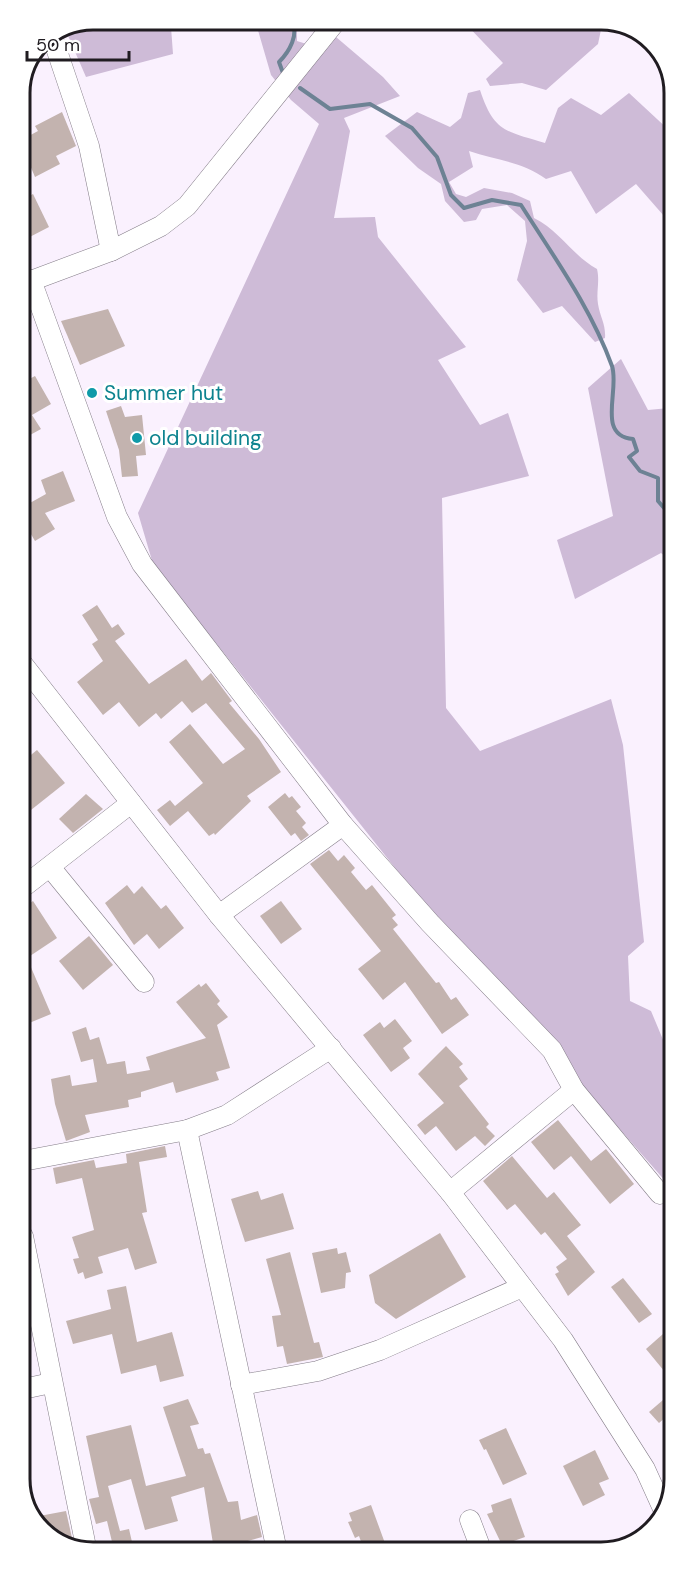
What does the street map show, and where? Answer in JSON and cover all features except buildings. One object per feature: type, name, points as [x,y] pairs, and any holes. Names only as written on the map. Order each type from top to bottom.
[{"type":"street","points":[[30,281],[111,251],[161,226],[187,206],[329,30]]},
{"type":"street","points":[[55,44],[89,146],[111,251]]},
{"type":"street","points":[[30,293],[117,517],[142,564],[343,825],[430,923],[552,1050],[574,1090],[660,1194]]},
{"type":"street","points":[[30,674],[219,915],[450,1192],[563,1340],[610,1410],[645,1469],[660,1502]]},
{"type":"street","points":[[30,882],[131,803]]},
{"type":"street","points":[[219,915],[343,825]]},
{"type":"street","points":[[50,867],[144,982]]},
{"type":"street","points":[[30,1160],[187,1130],[227,1115],[331,1048]]},
{"type":"street","points":[[450,1192],[574,1090]]},
{"type":"street","points":[[187,1130],[275,1542]]},
{"type":"street","points":[[30,1273],[85,1541]]},
{"type":"street","points":[[241,1385],[318,1371],[380,1350],[522,1287]]},
{"type":"street","points":[[30,1388],[51,1383]]},
{"type":"street","points":[[470,1520],[478,1542]]},
{"type":"shaded area","points":[[93,30],[171,30],[173,54],[86,77],[68,35]]},
{"type":"shaded area","points":[[258,30],[297,30],[297,41],[316,47],[336,37],[383,77],[400,96],[344,118],[350,131],[334,218],[375,217],[378,237],[466,347],[438,360],[480,425],[508,413],[529,476],[442,498],[446,708],[480,751],[611,699],[623,745],[644,942],[628,956],[630,1001],[651,1011],[664,1042],[664,1180],[439,923],[153,564],[138,513],[319,124],[291,100],[271,75]]},
{"type":"shaded area","points":[[472,30],[601,30],[598,44],[546,90],[522,83],[490,86],[486,79],[503,63]]},
{"type":"shaded area","points":[[480,90],[490,114],[503,128],[520,136],[545,143],[558,108],[571,98],[601,115],[629,93],[664,126],[664,216],[636,184],[596,214],[571,171],[546,179],[519,165],[469,151],[473,167],[449,182],[456,194],[466,197],[484,188],[512,193],[530,201],[534,218],[597,269],[598,304],[605,329],[605,338],[595,342],[562,306],[543,313],[517,280],[527,241],[525,221],[507,205],[482,209],[476,220],[464,222],[445,201],[441,184],[418,168],[385,136],[417,112],[450,127],[461,118],[468,93]]},
{"type":"shaded area","points":[[621,359],[648,410],[664,408],[664,555],[661,553],[575,599],[557,540],[613,516],[588,388]]},
{"type":"waterway","points":[[283,73],[279,62],[290,48],[294,30]]},
{"type":"waterway","points":[[300,88],[330,109],[370,104],[412,128],[437,157],[451,195],[464,208],[492,200],[521,205],[571,283],[594,324],[614,376],[612,421],[615,430],[622,436],[633,439],[637,451],[629,457],[640,471],[658,478],[658,501],[664,508]]},
{"type":"place","name":"Summer hut","points":[[92,393]]},
{"type":"place","name":"old building","points":[[137,438]]}]
